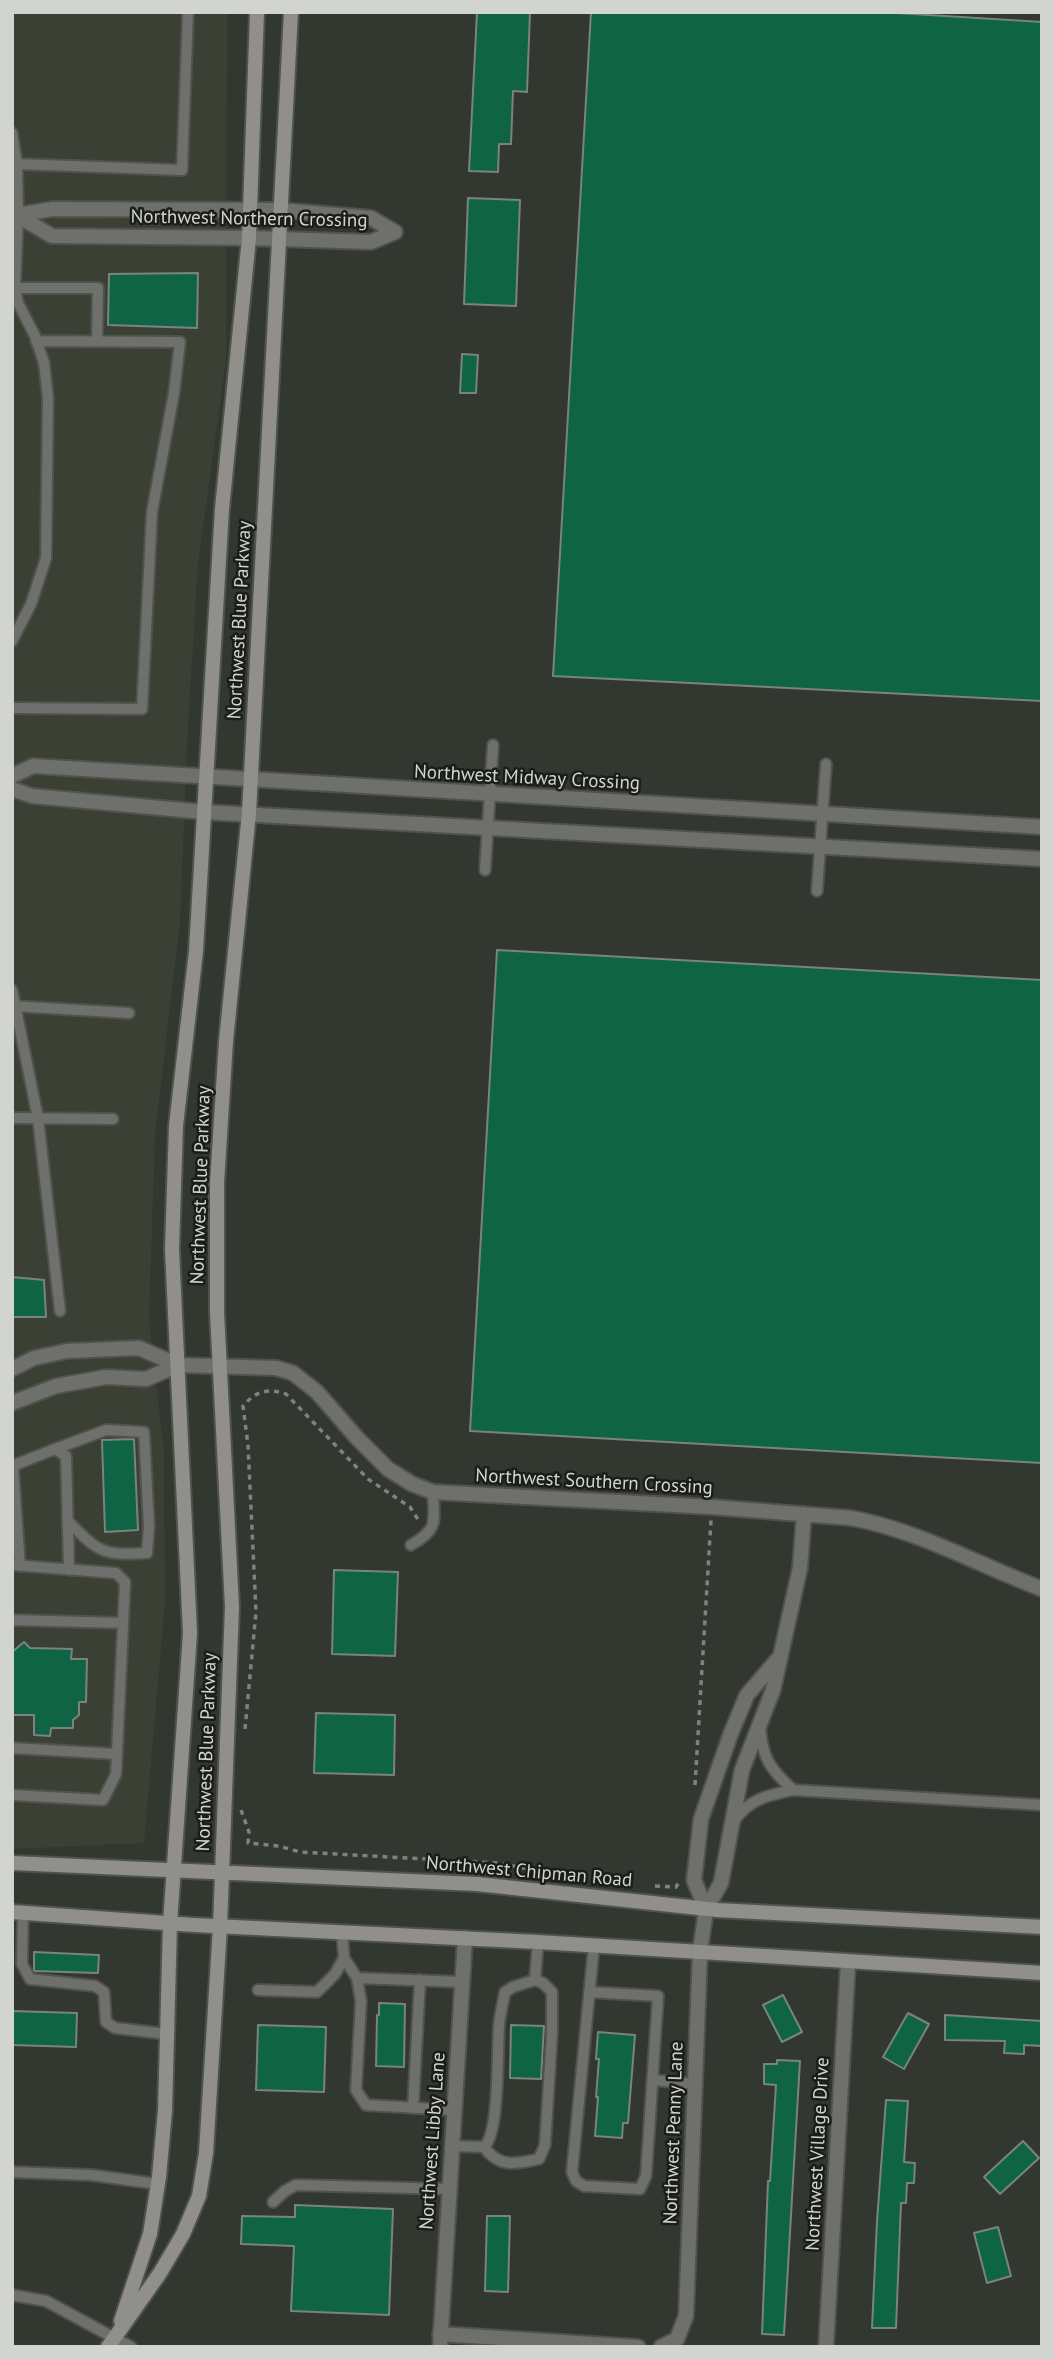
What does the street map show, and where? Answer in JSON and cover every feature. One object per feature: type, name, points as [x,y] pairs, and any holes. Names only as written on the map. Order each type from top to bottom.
[{"type":"street","name":"Northwest Blue Parkway","points":[[112,2342],[149,2234],[158,2184],[165,2111],[170,1924],[190,1633],[172,1250],[176,1126],[196,951],[222,509],[248,238],[257,12]]},
{"type":"street","name":"Northwest Blue Parkway","points":[[112,2342],[177,2244],[199,2196],[206,2153],[220,1927],[232,1608],[217,1312],[217,1183],[226,1041],[249,813],[291,12]]},
{"type":"street","name":"Northwest Northern Crossing","points":[[52,209],[280,211],[371,218],[395,232],[371,242],[52,236],[15,216],[52,209]]},
{"type":"street","name":"Northwest Midway Crossing","points":[[12,776],[33,766],[1042,827]]},
{"type":"street","points":[[12,789],[32,796],[204,812],[1042,859]]},
{"type":"street","name":"Northwest Southern Crossing","points":[[12,1368],[34,1358],[67,1351],[139,1348],[178,1365],[276,1368],[293,1373],[317,1392],[388,1469],[412,1484],[433,1492],[712,1507],[870,1522],[956,1553],[1042,1589]]},
{"type":"street","name":"Northwest Southern Crossing","points":[[12,1403],[56,1386],[106,1377],[146,1380],[178,1365]]},
{"type":"street","points":[[706,1909],[721,1883],[742,1770],[773,1690],[800,1568],[804,1514]]},
{"type":"street","points":[[706,1909],[694,1880],[701,1819],[747,1695],[779,1658]]},
{"type":"street","name":"Northwest Chipman Road","points":[[12,1863],[477,1884],[706,1909],[1042,1927]]},
{"type":"street","name":"Northwest Penny Lane","points":[[661,2347],[677,2339],[686,2316],[700,1952],[706,1909]]},
{"type":"street","points":[[18,1912],[220,1927],[594,1945],[848,1963],[1042,1973]]},
{"type":"street","name":"Northwest Libby Lane","points":[[440,2340],[465,1938]]},
{"type":"street","name":"Northwest Village Drive","points":[[826,2347],[848,1963]]},
{"type":"street","points":[[440,2340],[638,2347]]},
{"type":"lane","points":[[17,164],[182,170],[188,12]]},
{"type":"lane","points":[[12,133],[17,164],[15,288],[18,303],[44,363],[48,398],[46,558],[31,604],[12,641]]},
{"type":"lane","points":[[15,288],[98,288],[97,341]]},
{"type":"lane","points":[[12,708],[142,709],[152,512],[174,393],[180,342],[36,341]]},
{"type":"lane","points":[[485,870],[493,745]]},
{"type":"lane","points":[[817,891],[826,764]]},
{"type":"lane","points":[[12,990],[38,1118],[60,1311]]},
{"type":"lane","points":[[14,1006],[129,1013]]},
{"type":"lane","points":[[12,1118],[113,1119]]},
{"type":"lane","points":[[12,1795],[103,1800],[116,1774],[125,1582],[116,1573],[16,1565],[13,1465],[106,1430],[144,1432],[148,1553],[117,1555],[94,1548],[68,1521]]},
{"type":"lane","points":[[55,1449],[66,1456],[69,1570]]},
{"type":"lane","points":[[411,1545],[428,1534],[433,1525],[433,1492]]},
{"type":"lane","points":[[12,1620],[123,1623]]},
{"type":"lane","points":[[760,1724],[766,1759],[772,1770],[793,1790]]},
{"type":"lane","points":[[12,1748],[117,1754]]},
{"type":"lane","points":[[730,1826],[743,1809],[762,1796],[793,1790],[1042,1805]]},
{"type":"lane","points":[[18,1912],[22,1964],[30,1979],[95,1986],[104,1992],[106,2022],[115,2028],[167,2034]]},
{"type":"lane","points":[[342,1932],[344,1958],[357,1978],[361,2001],[356,2090],[366,2105],[454,2110]]},
{"type":"lane","points":[[535,1980],[538,1942]]},
{"type":"lane","points":[[589,1992],[657,1996],[646,2175],[640,2189],[584,2186],[576,2181],[572,2172],[589,1992],[594,1945]]},
{"type":"lane","points":[[258,1990],[317,1992],[335,1974],[344,1958]]},
{"type":"lane","points":[[357,1978],[462,1982]]},
{"type":"lane","points":[[413,2108],[420,1980]]},
{"type":"lane","points":[[452,2146],[484,2147],[490,2142],[494,2121],[499,2021],[505,1992],[535,1980],[543,1983],[552,1992],[545,2145],[539,2159],[522,2163],[493,2159],[484,2147]]},
{"type":"lane","points":[[653,2081],[695,2084]]},
{"type":"lane","points":[[12,2172],[91,2175],[158,2184]]},
{"type":"lane","points":[[273,2202],[285,2190],[304,2184],[449,2189]]},
{"type":"lane","points":[[12,2295],[46,2301],[112,2342],[131,2347]]},
{"type":"path","points":[[245,1731],[256,1612],[248,1445],[243,1406],[253,1394],[272,1390],[286,1394],[368,1479],[410,1507],[428,1534]]},
{"type":"path","points":[[694,1794],[712,1507]]},
{"type":"path","points":[[240,1809],[249,1832],[248,1843],[279,1846],[300,1852],[497,1863],[580,1878]]},
{"type":"path","points":[[649,1885],[676,1887],[681,1876]]},
{"type":"shaded area","points":[[12,12],[227,12],[226,361],[198,563],[180,922],[155,1135],[149,1317],[164,1454],[165,1603],[144,1843],[12,1849]]},
{"type":"building","points":[[477,12],[530,12],[527,92],[513,91],[511,144],[499,144],[498,172],[469,171]]},
{"type":"building","points":[[591,12],[880,12],[1042,22],[1042,701],[553,676]]},
{"type":"building","points":[[468,198],[520,200],[516,306],[464,304]]},
{"type":"building","points":[[198,273],[197,328],[108,325],[109,274]]},
{"type":"building","points":[[462,354],[478,355],[476,393],[460,393]]},
{"type":"building","points":[[497,950],[1042,980],[1042,1463],[470,1431]]},
{"type":"building","points":[[12,1277],[44,1280],[46,1317],[12,1317]]},
{"type":"building","points":[[134,1439],[138,1530],[105,1532],[102,1440]]},
{"type":"building","points":[[334,1570],[398,1572],[395,1656],[332,1654]]},
{"type":"building","points":[[24,1642],[30,1648],[72,1649],[71,1659],[87,1659],[86,1702],[79,1702],[79,1715],[73,1720],[73,1728],[51,1728],[50,1736],[34,1735],[34,1715],[12,1715],[12,1652]]},
{"type":"building","points":[[316,1713],[395,1715],[394,1775],[314,1773]]},
{"type":"building","points":[[34,1952],[99,1955],[98,1973],[34,1971]]},
{"type":"building","points":[[783,1995],[802,2032],[782,2042],[763,2005]]},
{"type":"building","points":[[379,2003],[405,2004],[404,2067],[376,2066]]},
{"type":"building","points":[[12,2011],[77,2013],[76,2047],[12,2045]]},
{"type":"building","points":[[908,2013],[929,2024],[904,2069],[883,2057]]},
{"type":"building","points":[[945,2015],[1042,2021],[1042,2046],[1024,2045],[1024,2054],[1004,2053],[1005,2041],[945,2040]]},
{"type":"building","points":[[258,2025],[326,2027],[324,2092],[256,2090]]},
{"type":"building","points":[[511,2025],[544,2026],[541,2079],[510,2078]]},
{"type":"building","points":[[598,2032],[635,2035],[628,2123],[623,2123],[622,2138],[595,2136]]},
{"type":"building","points":[[777,2060],[800,2061],[784,2335],[762,2334],[768,2181],[776,2085],[764,2084],[764,2064],[777,2064]]},
{"type":"building","points":[[886,2100],[908,2101],[904,2162],[915,2163],[914,2183],[907,2183],[906,2203],[901,2203],[896,2328],[872,2328],[877,2221]]},
{"type":"building","points":[[1023,2141],[1039,2158],[1000,2194],[984,2177]]},
{"type":"building","points":[[295,2205],[393,2209],[389,2315],[291,2311],[294,2246],[241,2244],[242,2216],[295,2217]]},
{"type":"building","points":[[487,2216],[510,2216],[508,2292],[485,2291]]},
{"type":"building","points":[[998,2227],[1011,2276],[987,2283],[974,2233]]}]
